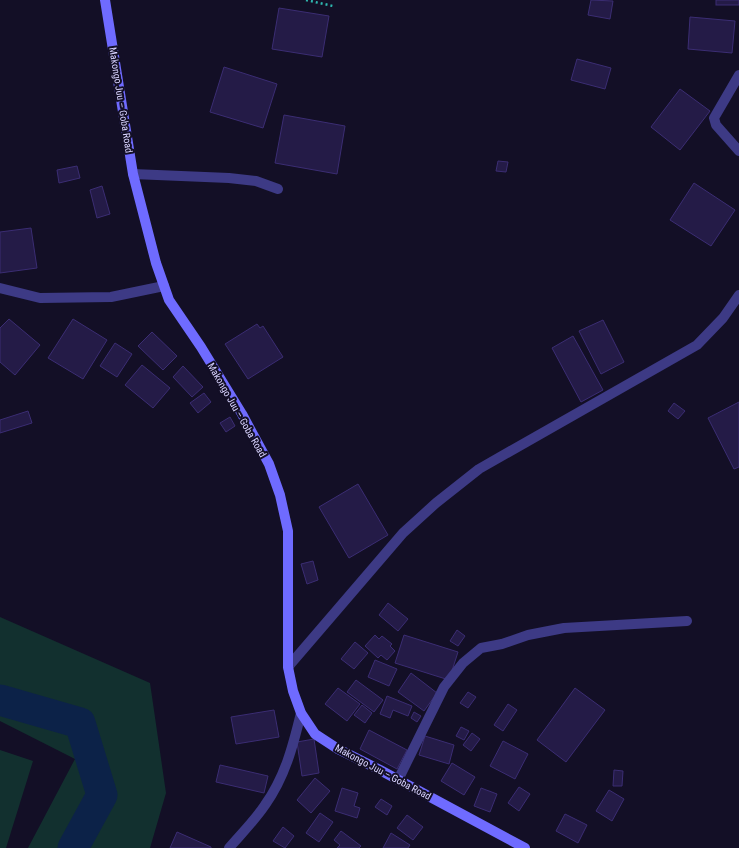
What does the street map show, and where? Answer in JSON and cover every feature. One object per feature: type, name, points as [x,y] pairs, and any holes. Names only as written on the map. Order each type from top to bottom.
[{"type":"street","name":"Makongo Juu – Goba Road","points":[[105,0],[133,174],[164,286],[169,300],[201,347],[242,414],[269,464],[280,495],[288,531],[288,667],[293,692],[301,713],[315,734],[338,749],[525,848]]},
{"type":"street","points":[[739,75],[714,118],[716,125],[739,151]]},
{"type":"street","points":[[133,174],[256,181],[278,189]]},
{"type":"street","points":[[0,288],[40,298],[111,297],[164,286]]},
{"type":"street","points":[[288,667],[403,533],[436,503],[479,469],[697,345],[723,318],[735,309],[739,295]]},
{"type":"street","points":[[398,780],[444,687],[463,663],[481,648],[502,644],[528,635],[564,628],[687,621]]},
{"type":"street","points":[[229,848],[265,806],[280,780],[290,754],[301,713]]},
{"type":"path","points":[[306,0],[333,6]]},
{"type":"green space","points":[[0,617],[150,683],[166,793],[150,848],[28,848],[75,759],[0,721]]},
{"type":"green space","points":[[0,750],[33,761],[6,848],[0,848]]},
{"type":"building","points":[[591,0],[613,1],[610,19],[588,15]]},
{"type":"building","points":[[716,0],[739,0],[739,5],[716,5]]},
{"type":"building","points":[[279,8],[329,16],[322,57],[272,49]]},
{"type":"building","points":[[690,17],[735,21],[732,53],[688,49]]},
{"type":"building","points":[[577,59],[611,68],[605,89],[571,80]]},
{"type":"building","points":[[224,67],[277,84],[263,128],[210,112]]},
{"type":"building","points":[[680,89],[710,111],[680,150],[651,127]]},
{"type":"building","points":[[284,115],[345,126],[337,174],[275,163]]},
{"type":"building","points":[[498,161],[508,162],[506,172],[496,171]]},
{"type":"building","points":[[77,166],[80,178],[59,183],[57,170]]},
{"type":"building","points":[[694,183],[735,210],[711,246],[670,220]]},
{"type":"building","points":[[102,186],[110,214],[97,218],[90,190]]},
{"type":"building","points":[[31,228],[37,268],[0,273],[0,232]]},
{"type":"building","points":[[9,319],[40,345],[15,375],[0,362],[0,328]]},
{"type":"building","points":[[73,319],[107,340],[83,379],[48,358]]},
{"type":"building","points":[[603,320],[624,362],[601,374],[579,331]]},
{"type":"building","points":[[257,324],[260,328],[263,326],[283,357],[248,379],[225,344]]},
{"type":"building","points":[[152,332],[177,356],[163,370],[138,346]]},
{"type":"building","points":[[573,336],[603,390],[581,402],[552,348]]},
{"type":"building","points":[[115,343],[132,354],[117,377],[100,366]]},
{"type":"building","points":[[142,365],[170,388],[153,408],[125,385]]},
{"type":"building","points":[[183,366],[203,387],[192,397],[173,377]]},
{"type":"building","points":[[204,393],[211,402],[198,413],[190,403]]},
{"type":"building","points":[[739,402],[739,467],[734,469],[708,418]]},
{"type":"building","points":[[674,403],[685,411],[678,419],[668,411]]},
{"type":"building","points":[[28,411],[32,423],[0,433],[0,420]]},
{"type":"building","points":[[230,417],[235,426],[226,432],[220,423]]},
{"type":"building","points":[[358,484],[388,535],[349,558],[319,507]]},
{"type":"building","points":[[313,561],[318,580],[307,584],[301,564]]},
{"type":"building","points":[[388,603],[408,619],[398,631],[379,615]]},
{"type":"building","points":[[457,630],[465,636],[458,646],[450,641]]},
{"type":"building","points":[[375,635],[379,639],[382,636],[392,644],[390,646],[395,651],[387,660],[381,655],[378,658],[365,646]]},
{"type":"building","points":[[404,635],[458,652],[449,680],[395,663]]},
{"type":"building","points":[[355,642],[368,653],[354,669],[341,659]]},
{"type":"building","points":[[375,660],[397,669],[389,686],[368,677]]},
{"type":"building","points":[[411,673],[437,693],[424,711],[398,692]]},
{"type":"building","points":[[356,680],[383,700],[374,712],[347,692]]},
{"type":"building","points":[[338,688],[360,704],[347,721],[325,704]]},
{"type":"building","points":[[575,688],[605,710],[566,762],[537,740]]},
{"type":"building","points":[[468,692],[476,697],[468,708],[460,703]]},
{"type":"building","points":[[387,696],[412,706],[408,716],[393,710],[390,718],[380,714]]},
{"type":"building","points":[[508,704],[517,710],[503,731],[494,725]]},
{"type":"building","points":[[362,705],[372,713],[365,723],[354,715]]},
{"type":"building","points":[[274,710],[279,737],[236,744],[231,717]]},
{"type":"building","points":[[414,712],[421,716],[417,722],[411,718]]},
{"type":"building","points":[[461,727],[469,731],[464,740],[456,736]]},
{"type":"building","points":[[369,730],[407,750],[397,769],[360,749]]},
{"type":"building","points":[[472,733],[480,739],[471,751],[463,745]]},
{"type":"building","points":[[425,736],[454,745],[449,764],[419,755]]},
{"type":"building","points":[[314,739],[319,773],[302,776],[297,742]]},
{"type":"building","points":[[503,741],[528,754],[515,779],[490,766]]},
{"type":"building","points":[[452,763],[475,777],[464,795],[441,781]]},
{"type":"building","points":[[220,765],[268,776],[264,793],[216,782]]},
{"type":"building","points":[[614,770],[623,771],[622,786],[613,786]]},
{"type":"building","points":[[315,778],[330,791],[311,813],[297,800]]},
{"type":"building","points":[[519,787],[530,794],[519,811],[508,803]]},
{"type":"building","points":[[342,788],[358,793],[354,806],[360,808],[357,818],[335,811]]},
{"type":"building","points":[[481,788],[497,794],[490,812],[474,806]]},
{"type":"building","points":[[609,790],[624,799],[612,821],[596,811]]},
{"type":"building","points":[[381,799],[392,806],[387,815],[375,807]]},
{"type":"building","points":[[320,813],[333,822],[319,842],[306,833]]},
{"type":"building","points":[[565,814],[587,825],[578,843],[556,831]]},
{"type":"building","points":[[407,815],[423,827],[413,840],[397,828]]},
{"type":"building","points":[[283,827],[294,836],[285,848],[273,841]]},
{"type":"building","points":[[341,831],[361,846],[359,848],[337,848],[340,845],[334,840]]},
{"type":"building","points":[[177,832],[211,847],[211,848],[170,848]]},
{"type":"building","points":[[391,833],[410,845],[408,848],[383,848]]},
{"type":"waterway","points":[[0,700],[80,723],[102,795],[73,848]]}]
